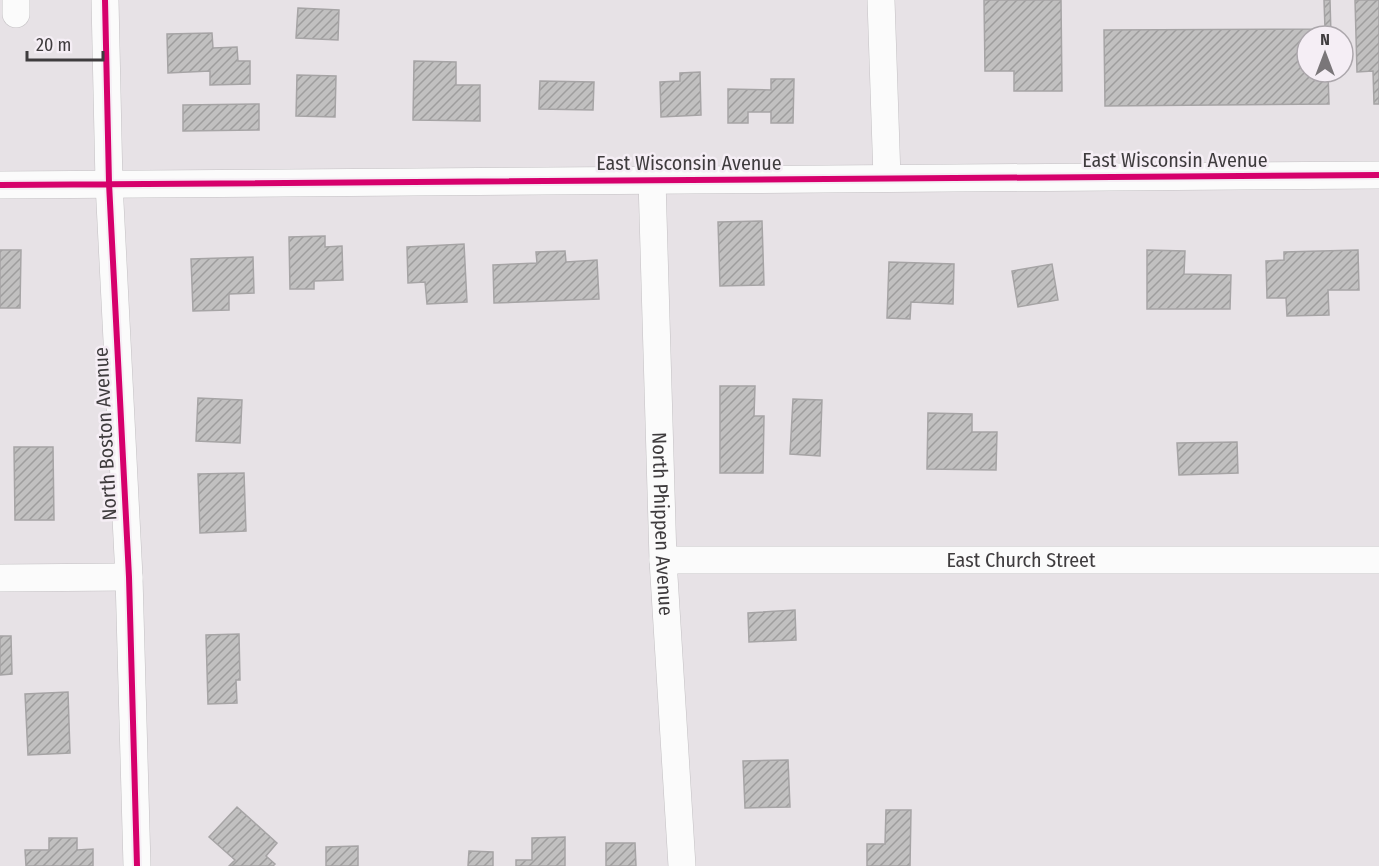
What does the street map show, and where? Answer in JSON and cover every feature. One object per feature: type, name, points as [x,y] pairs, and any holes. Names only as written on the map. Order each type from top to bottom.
[{"type":"street","name":"North Boston Avenue","points":[[105,0],[109,183],[129,578],[137,866]]},
{"type":"street","points":[[881,0],[886,178]]},
{"type":"street","name":"East Wisconsin Avenue","points":[[0,185],[1379,175]]},
{"type":"street","name":"North Phippen Avenue","points":[[652,180],[663,560],[682,866]]},
{"type":"street","name":"East Church Street","points":[[663,560],[1379,560]]},
{"type":"street","points":[[0,579],[129,578]]},
{"type":"building","points":[[984,0],[1061,0],[1062,91],[1014,91],[1014,71],[985,71]]},
{"type":"building","points":[[1324,0],[1330,0],[1331,24],[1325,24]]},
{"type":"building","points":[[1355,0],[1379,0],[1379,104],[1374,104],[1373,71],[1357,72]]},
{"type":"building","points":[[298,8],[339,10],[338,40],[296,38]]},
{"type":"building","points":[[1295,29],[1295,84],[1328,84],[1329,104],[1105,106],[1104,30]]},
{"type":"building","points":[[212,33],[213,48],[237,47],[238,61],[250,61],[250,84],[210,85],[210,71],[168,73],[167,34]]},
{"type":"building","points":[[414,61],[456,62],[456,85],[480,85],[480,121],[413,120]]},
{"type":"building","points":[[700,72],[701,115],[661,117],[660,82],[680,81],[680,73]]},
{"type":"building","points":[[297,75],[336,76],[335,117],[296,116]]},
{"type":"building","points":[[771,79],[794,79],[793,123],[771,123],[771,112],[748,112],[748,123],[728,123],[728,89],[771,90]]},
{"type":"building","points":[[540,81],[594,82],[593,110],[539,109]]},
{"type":"building","points":[[259,104],[259,130],[183,131],[183,105]]},
{"type":"building","points":[[762,221],[764,285],[720,286],[718,222]]},
{"type":"building","points":[[325,236],[325,247],[342,246],[343,280],[314,281],[314,289],[290,289],[289,237]]},
{"type":"building","points":[[464,244],[467,302],[427,304],[425,282],[408,283],[407,247]]},
{"type":"building","points":[[0,250],[21,250],[20,308],[0,308]]},
{"type":"building","points":[[1147,250],[1185,251],[1184,274],[1231,275],[1230,309],[1147,309]]},
{"type":"building","points":[[1358,250],[1359,290],[1328,290],[1329,315],[1287,316],[1286,298],[1267,298],[1266,261],[1284,260],[1284,252]]},
{"type":"building","points":[[565,251],[566,262],[597,260],[599,299],[494,303],[493,265],[537,263],[536,252]]},
{"type":"building","points":[[253,257],[254,293],[229,294],[229,310],[193,311],[191,259]]},
{"type":"building","points":[[889,262],[954,264],[953,304],[911,302],[910,319],[887,318]]},
{"type":"building","points":[[1052,264],[1058,300],[1018,307],[1012,271]]},
{"type":"building","points":[[720,386],[755,386],[754,416],[764,416],[763,473],[720,473]]},
{"type":"building","points":[[198,398],[242,400],[240,443],[196,441]]},
{"type":"building","points":[[793,399],[822,400],[820,456],[790,454]]},
{"type":"building","points":[[928,413],[972,414],[972,432],[997,432],[996,470],[927,469]]},
{"type":"building","points":[[1237,442],[1238,473],[1179,475],[1177,443]]},
{"type":"building","points":[[14,447],[53,447],[54,520],[15,520]]},
{"type":"building","points":[[244,473],[246,531],[200,533],[198,474]]},
{"type":"building","points":[[795,610],[796,640],[749,642],[748,613]]},
{"type":"building","points":[[239,634],[240,680],[236,680],[237,703],[208,704],[206,635]]},
{"type":"building","points":[[0,636],[11,636],[12,674],[0,675]]},
{"type":"building","points":[[68,692],[70,753],[28,755],[25,694]]},
{"type":"building","points":[[788,760],[790,807],[745,808],[743,761]]},
{"type":"building","points":[[237,807],[277,843],[266,856],[275,864],[273,866],[229,866],[235,860],[209,837]]},
{"type":"building","points":[[886,810],[911,810],[910,866],[867,866],[867,844],[885,844]]},
{"type":"building","points":[[565,837],[565,866],[516,866],[516,860],[532,860],[532,838]]},
{"type":"building","points":[[49,838],[77,838],[77,850],[93,849],[93,866],[26,866],[25,850],[49,850]]},
{"type":"building","points":[[606,843],[635,843],[636,866],[606,866]]},
{"type":"building","points":[[358,846],[358,866],[326,866],[326,847]]},
{"type":"building","points":[[469,851],[493,852],[493,866],[468,866]]},
{"type":"cycle path","points":[[105,0],[109,183],[129,577],[137,866]]},
{"type":"cycle path","points":[[0,185],[1379,175]]}]
